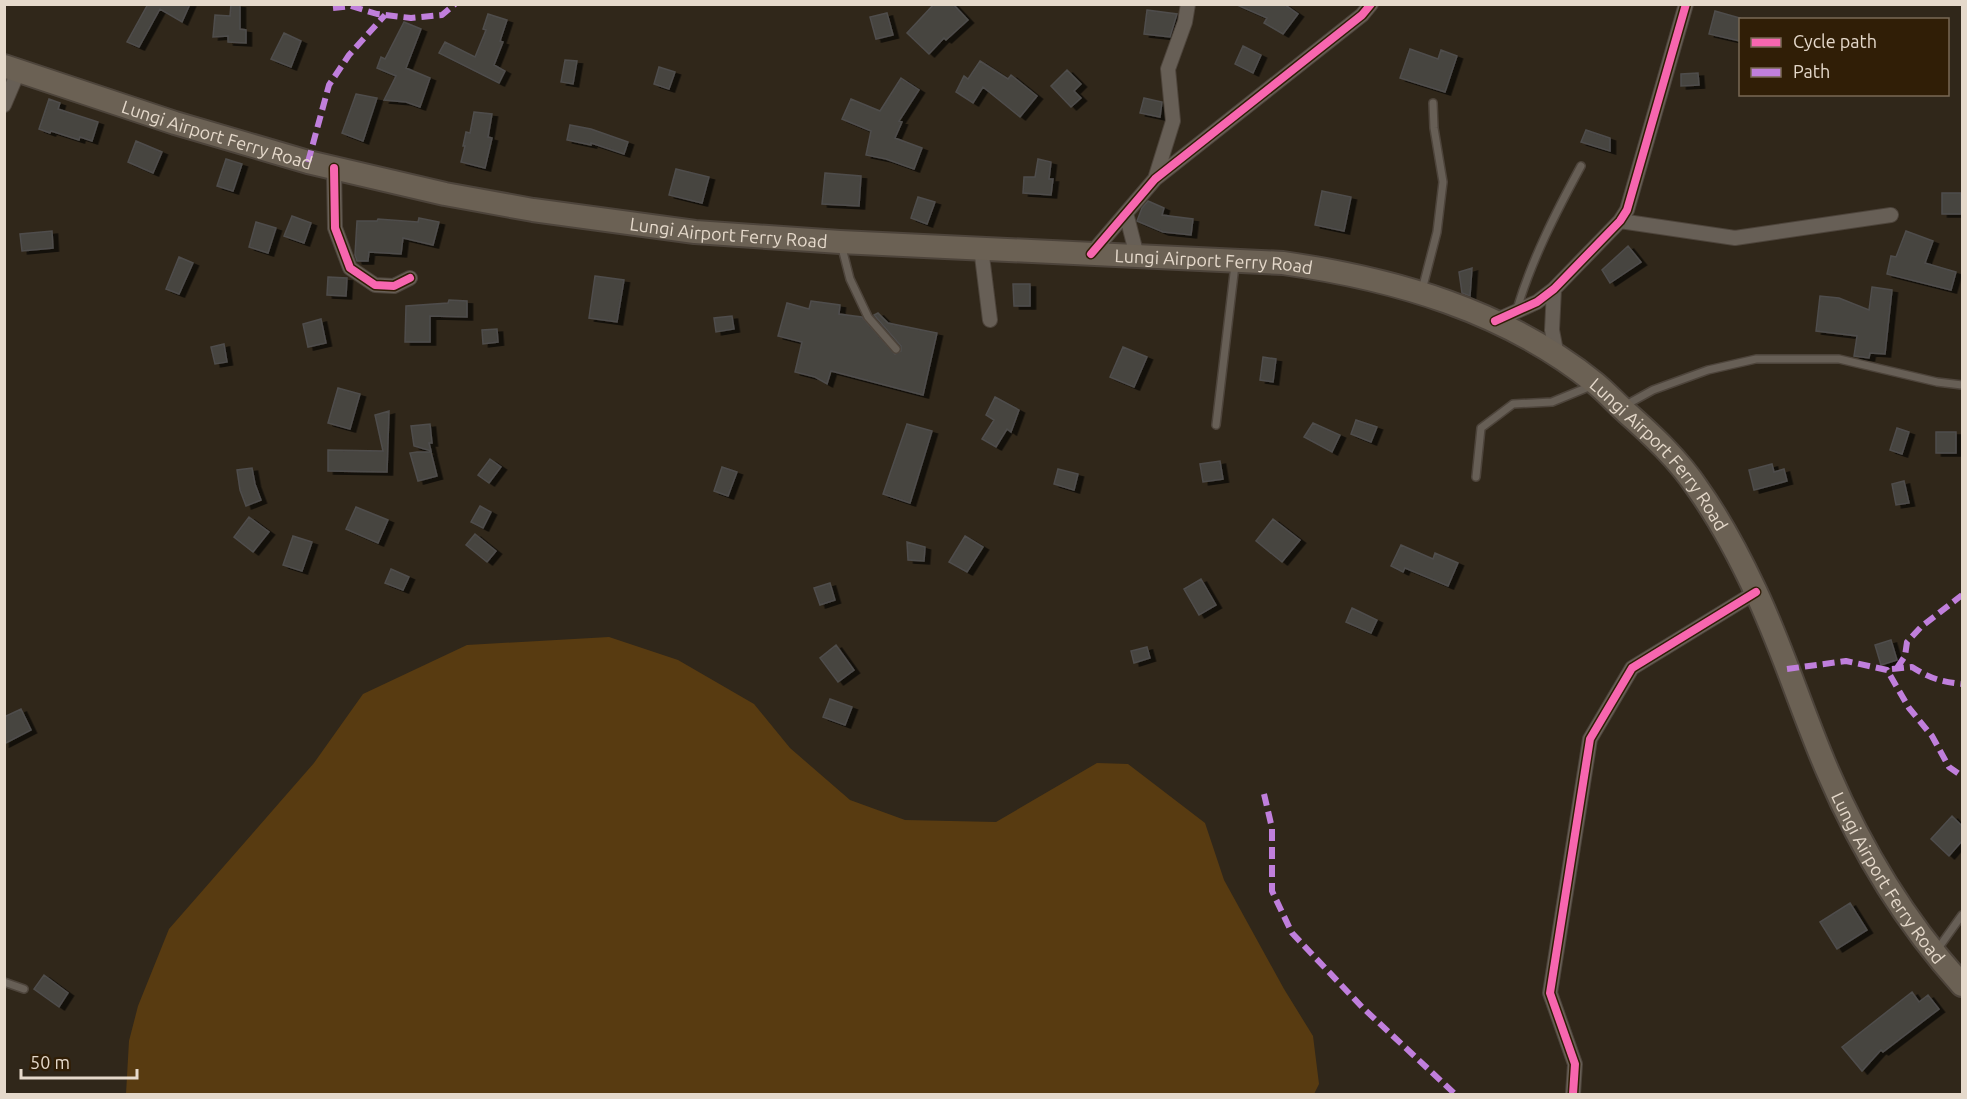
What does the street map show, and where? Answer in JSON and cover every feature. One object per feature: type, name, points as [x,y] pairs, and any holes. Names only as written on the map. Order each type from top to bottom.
[{"type":"main road","name":"Lungi Airport Ferry Road","points":[[11,69],[175,123],[334,168],[445,194],[533,210],[695,232],[840,242],[1283,263],[1340,271],[1421,293],[1495,321],[1557,356],[1596,383],[1663,445],[1698,488],[1727,535],[1756,592],[1829,774],[1878,873],[1934,954],[1962,986]]},
{"type":"street","points":[[1155,179],[1173,122],[1168,69],[1185,22],[1188,4]]},
{"type":"street","points":[[1091,254],[1155,179],[1353,22],[1371,4]]},
{"type":"street","points":[[1495,321],[1537,302],[1554,289],[1620,221],[1627,210],[1686,4]]},
{"type":"street","points":[[4,105],[11,69]]},
{"type":"street","points":[[334,168],[335,228],[350,268],[375,285],[394,286],[411,278]]},
{"type":"street","points":[[1126,213],[1137,256]]},
{"type":"street","points":[[1620,221],[1735,238],[1891,216]]},
{"type":"street","points":[[981,248],[990,320]]},
{"type":"street","points":[[1554,289],[1552,330],[1557,356]]},
{"type":"street","points":[[1573,1095],[1575,1064],[1550,993],[1590,739],[1632,668],[1756,592]]},
{"type":"lane","points":[[1421,293],[1437,232],[1443,182],[1434,128],[1433,103]]},
{"type":"lane","points":[[1516,311],[1527,277],[1560,204],[1581,166]]},
{"type":"lane","points":[[840,242],[850,279],[868,317],[896,349]]},
{"type":"lane","points":[[1216,425],[1235,260]]},
{"type":"lane","points":[[1621,407],[1653,390],[1708,370],[1756,359],[1839,359],[1914,377],[1962,385]]},
{"type":"lane","points":[[1476,477],[1481,428],[1513,404],[1552,402],[1596,383]]},
{"type":"lane","points":[[1934,954],[1962,915]]},
{"type":"lane","points":[[4,982],[24,989]]},
{"type":"shaded area","points":[[609,637],[678,660],[754,704],[790,748],[850,800],[905,820],[996,822],[1097,763],[1128,764],[1205,823],[1224,880],[1284,989],[1313,1036],[1319,1084],[1314,1094],[126,1094],[129,1041],[138,1006],[169,929],[314,763],[363,694],[467,645]]},
{"type":"building","points":[[148,4],[190,4],[182,22],[160,9],[139,47],[127,42]]},
{"type":"building","points":[[231,4],[240,5],[240,29],[246,30],[246,43],[228,42],[228,36],[213,37],[215,15],[230,16]]},
{"type":"building","points":[[934,4],[953,4],[968,20],[946,40],[944,38],[929,54],[907,33]]},
{"type":"building","points":[[1235,4],[1284,4],[1298,14],[1283,34],[1264,23],[1267,18]]},
{"type":"building","points":[[1147,10],[1177,14],[1170,37],[1144,34]]},
{"type":"building","points":[[1715,11],[1740,18],[1739,41],[1709,34]]},
{"type":"building","points":[[887,13],[893,35],[876,39],[870,17]]},
{"type":"building","points":[[488,14],[507,20],[500,41],[503,42],[494,65],[505,71],[499,83],[439,53],[445,42],[475,57],[486,30],[483,29]]},
{"type":"building","points":[[404,22],[421,29],[406,68],[430,78],[420,107],[406,102],[384,100],[396,76],[377,68],[381,57],[385,59]]},
{"type":"building","points":[[284,33],[301,41],[291,67],[271,59]]},
{"type":"building","points":[[1243,46],[1261,55],[1253,73],[1235,64]]},
{"type":"building","points":[[1410,49],[1438,59],[1441,50],[1457,56],[1445,92],[1400,78]]},
{"type":"building","points":[[565,60],[577,61],[573,84],[561,82]]},
{"type":"building","points":[[980,61],[1008,79],[1011,75],[1037,96],[1020,117],[983,87],[973,103],[956,92],[964,76],[968,79]]},
{"type":"building","points":[[659,67],[675,72],[669,89],[654,84]]},
{"type":"building","points":[[1067,70],[1081,84],[1074,91],[1081,98],[1071,107],[1051,86]]},
{"type":"building","points":[[1698,73],[1699,85],[1681,86],[1681,74]]},
{"type":"building","points":[[901,78],[919,90],[899,121],[902,122],[895,138],[922,148],[914,169],[866,155],[871,131],[842,119],[851,99],[880,111]]},
{"type":"building","points":[[356,94],[377,98],[363,141],[342,133]]},
{"type":"building","points":[[1144,98],[1162,102],[1160,117],[1140,113]]},
{"type":"building","points":[[49,99],[60,103],[58,109],[98,122],[92,141],[80,137],[79,140],[39,129]]},
{"type":"building","points":[[474,112],[492,114],[488,137],[492,138],[485,168],[461,162],[466,132],[470,133]]},
{"type":"building","points":[[570,125],[591,129],[628,142],[624,154],[591,143],[591,145],[567,140]]},
{"type":"building","points":[[1586,130],[1610,138],[1610,151],[1581,142]]},
{"type":"building","points":[[136,141],[162,152],[153,173],[128,162]]},
{"type":"building","points":[[226,159],[242,164],[233,191],[217,186]]},
{"type":"building","points":[[1038,159],[1051,162],[1049,179],[1053,179],[1051,195],[1023,193],[1024,177],[1035,177]]},
{"type":"building","points":[[676,169],[709,177],[702,203],[669,195]]},
{"type":"building","points":[[825,173],[861,176],[859,206],[822,204]]},
{"type":"building","points":[[1322,191],[1351,197],[1344,231],[1315,225]]},
{"type":"building","points":[[1942,193],[1961,193],[1961,214],[1942,214]]},
{"type":"building","points":[[918,197],[935,202],[927,224],[911,218]]},
{"type":"building","points":[[1148,201],[1164,208],[1162,215],[1193,219],[1191,235],[1163,232],[1137,221],[1142,208]]},
{"type":"building","points":[[292,216],[311,223],[304,243],[284,236]]},
{"type":"building","points":[[419,218],[439,222],[433,245],[403,238],[401,254],[369,252],[368,261],[357,261],[355,255],[357,221],[377,221],[378,219],[418,222]]},
{"type":"building","points":[[256,222],[276,228],[268,253],[249,247]]},
{"type":"building","points":[[52,231],[53,248],[22,251],[20,234]]},
{"type":"building","points":[[1906,231],[1933,241],[1925,263],[1956,272],[1951,290],[1887,274],[1891,256],[1896,257]]},
{"type":"building","points":[[1628,246],[1641,262],[1610,283],[1602,270]]},
{"type":"building","points":[[179,257],[193,263],[179,294],[166,289]]},
{"type":"building","points":[[1472,268],[1470,296],[1462,293],[1459,272]]},
{"type":"building","points":[[595,276],[624,280],[617,322],[589,318]]},
{"type":"building","points":[[328,277],[347,278],[346,296],[327,295]]},
{"type":"building","points":[[1013,284],[1030,284],[1030,306],[1014,306]]},
{"type":"building","points":[[1872,287],[1892,290],[1885,354],[1870,353],[1869,358],[1854,356],[1857,336],[1816,331],[1820,296],[1839,298],[1869,310]]},
{"type":"building","points":[[449,300],[467,301],[467,317],[430,316],[430,342],[405,342],[406,306],[448,303]]},
{"type":"building","points":[[811,301],[840,305],[839,314],[862,317],[895,354],[901,351],[901,346],[874,315],[878,313],[888,323],[937,333],[923,395],[831,371],[827,384],[815,377],[795,372],[802,342],[778,336],[787,303],[809,309]]},
{"type":"building","points":[[732,316],[734,329],[716,332],[714,318]]},
{"type":"building","points":[[321,319],[326,343],[308,347],[303,324]]},
{"type":"building","points":[[497,329],[498,342],[483,344],[482,330]]},
{"type":"building","points":[[224,344],[227,362],[215,364],[211,347]]},
{"type":"building","points":[[1123,347],[1147,357],[1134,387],[1110,377]]},
{"type":"building","points":[[1263,357],[1276,359],[1273,382],[1260,380]]},
{"type":"building","points":[[338,388],[360,394],[350,429],[328,423]]},
{"type":"building","points":[[995,397],[1019,410],[1011,432],[1007,429],[996,447],[982,439],[994,420],[986,415]]},
{"type":"building","points":[[389,411],[387,472],[328,471],[328,450],[383,451],[375,415]]},
{"type":"building","points":[[1356,420],[1377,427],[1371,442],[1351,434]]},
{"type":"building","points":[[1313,423],[1340,435],[1332,452],[1304,437]]},
{"type":"building","points":[[430,424],[431,451],[414,446],[411,426]]},
{"type":"building","points":[[907,424],[932,431],[910,503],[883,494]]},
{"type":"building","points":[[1897,428],[1909,432],[1902,454],[1890,450]]},
{"type":"building","points":[[1936,432],[1956,432],[1956,453],[1936,453]]},
{"type":"building","points":[[431,452],[437,476],[418,481],[410,453]]},
{"type":"building","points":[[490,459],[501,467],[489,483],[478,475]]},
{"type":"building","points":[[1220,461],[1223,479],[1203,482],[1200,464]]},
{"type":"building","points":[[1772,464],[1774,472],[1784,469],[1787,481],[1754,490],[1749,470]]},
{"type":"building","points":[[722,467],[737,472],[728,496],[714,491]]},
{"type":"building","points":[[252,468],[261,500],[246,506],[240,490],[237,470]]},
{"type":"building","points":[[1058,469],[1078,474],[1074,490],[1054,484]]},
{"type":"building","points":[[1904,481],[1909,503],[1896,505],[1892,484]]},
{"type":"building","points":[[480,506],[491,512],[483,528],[471,522]]},
{"type":"building","points":[[356,507],[388,520],[378,543],[346,529]]},
{"type":"building","points":[[249,517],[269,532],[253,552],[234,537]]},
{"type":"building","points":[[1273,519],[1300,540],[1282,562],[1256,541]]},
{"type":"building","points":[[475,534],[496,551],[487,562],[466,545]]},
{"type":"building","points":[[293,536],[312,542],[302,571],[283,565]]},
{"type":"building","points":[[965,536],[983,547],[967,572],[949,562]]},
{"type":"building","points":[[907,542],[925,547],[924,561],[908,560]]},
{"type":"building","points":[[1401,545],[1433,559],[1435,553],[1458,563],[1448,586],[1405,568],[1403,572],[1391,566]]},
{"type":"building","points":[[391,569],[409,577],[403,590],[385,583]]},
{"type":"building","points":[[1201,579],[1216,605],[1199,615],[1184,589]]},
{"type":"building","points":[[830,583],[835,600],[820,605],[814,588]]},
{"type":"building","points":[[1352,608],[1377,620],[1371,633],[1346,622]]},
{"type":"building","points":[[1891,640],[1897,660],[1881,665],[1875,645]]},
{"type":"building","points":[[836,645],[854,670],[838,682],[820,658]]},
{"type":"building","points":[[1147,647],[1150,658],[1134,663],[1131,651]]},
{"type":"building","points":[[830,699],[852,707],[845,725],[823,717]]},
{"type":"building","points":[[21,709],[31,730],[4,744],[4,717]]},
{"type":"building","points":[[1952,816],[1962,826],[1962,841],[1949,856],[1931,839]]},
{"type":"building","points":[[1850,903],[1867,930],[1837,949],[1820,922]]},
{"type":"building","points":[[44,975],[68,993],[59,1007],[34,989]]},
{"type":"building","points":[[1912,992],[1919,1002],[1928,995],[1939,1009],[1883,1052],[1881,1050],[1862,1071],[1842,1047]]},
{"type":"marked path","points":[[333,8],[351,6],[377,14],[411,18],[442,15],[455,4]]},
{"type":"marked path","points":[[308,162],[329,85],[349,55],[385,15]]},
{"type":"marked path","points":[[1897,668],[1905,656],[1907,642],[1921,627],[1962,595]]},
{"type":"marked path","points":[[1787,669],[1846,661],[1887,670],[1909,708],[1932,736],[1949,767],[1962,776]]},
{"type":"marked path","points":[[1892,669],[1912,667],[1936,679],[1962,684]]},
{"type":"marked path","points":[[1264,794],[1272,828],[1272,891],[1292,933],[1362,1007],[1455,1094]]},
{"type":"cycle path","points":[[1091,254],[1155,179],[1362,15],[1371,4]]},
{"type":"cycle path","points":[[1495,321],[1537,302],[1554,289],[1620,221],[1627,210],[1686,4]]},
{"type":"cycle path","points":[[334,168],[335,228],[350,268],[375,285],[394,286],[410,278]]},
{"type":"cycle path","points":[[1573,1094],[1575,1064],[1550,993],[1590,739],[1632,668],[1756,592]]}]
